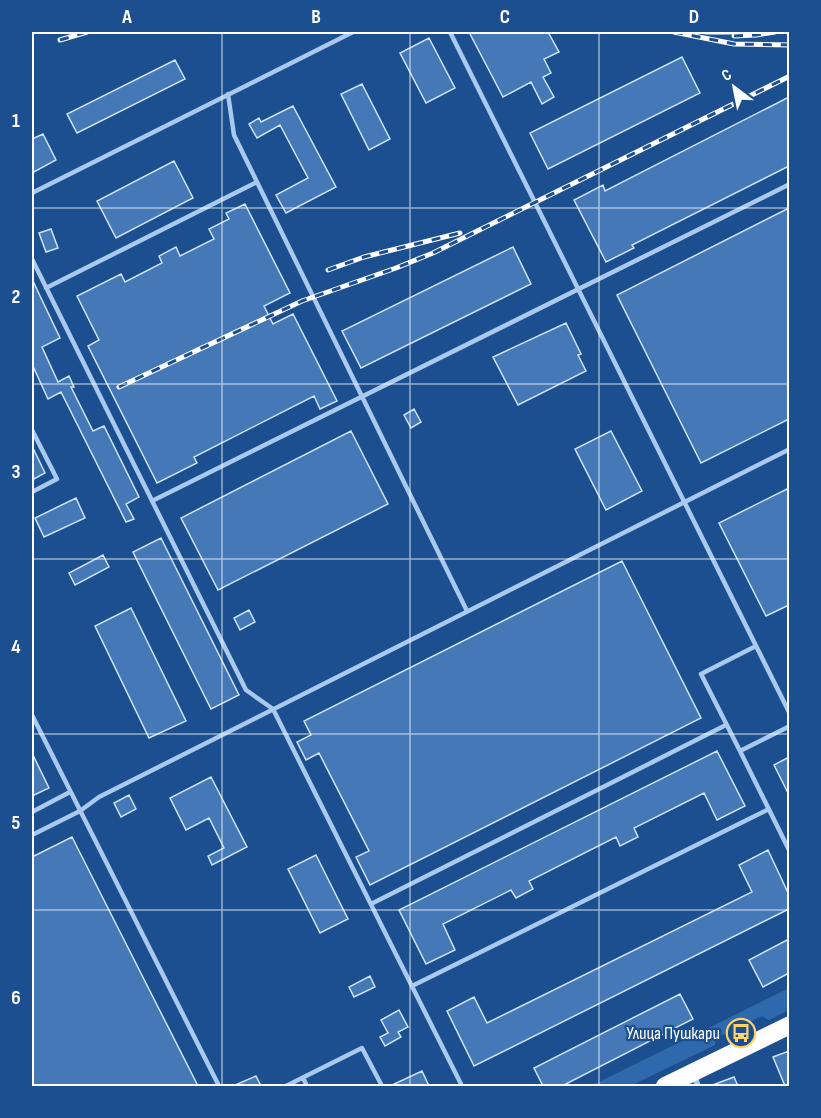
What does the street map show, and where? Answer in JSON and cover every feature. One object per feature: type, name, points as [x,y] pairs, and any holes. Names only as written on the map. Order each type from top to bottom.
[{"type":"highway","points":[[665,1086],[696,1080],[789,1026]]},
{"type":"lane","points":[[32,193],[353,32]]},
{"type":"lane","points":[[450,32],[789,714]]},
{"type":"lane","points":[[228,94],[234,135],[467,611]]},
{"type":"lane","points":[[46,288],[257,182]]},
{"type":"lane","points":[[152,501],[789,184]]},
{"type":"lane","points":[[32,259],[246,690],[273,709],[462,1086]]},
{"type":"lane","points":[[32,430],[57,479],[32,492]]},
{"type":"lane","points":[[32,835],[80,812],[99,797],[789,448]]},
{"type":"lane","points":[[756,646],[700,674],[789,852]]},
{"type":"lane","points":[[32,715],[219,1086]]},
{"type":"lane","points":[[371,904],[726,725]]},
{"type":"lane","points":[[740,751],[789,726]]},
{"type":"lane","points":[[32,812],[70,792]]},
{"type":"lane","points":[[412,986],[769,809]]},
{"type":"lane","points":[[286,1086],[362,1048],[382,1086]]},
{"type":"lane","points":[[303,1078],[307,1086]]},
{"type":"shaded area","points":[[789,988],[789,1010],[769,1020],[762,1016],[716,1038],[715,1045],[630,1086],[591,1086]]},
{"type":"building","points":[[469,32],[548,32],[559,52],[544,59],[551,73],[543,77],[554,97],[542,104],[531,82],[503,97]]},
{"type":"building","points":[[429,38],[455,88],[426,103],[400,53]]},
{"type":"building","points":[[682,57],[700,93],[548,169],[530,133]]},
{"type":"building","points":[[175,60],[185,79],[77,133],[67,114]]},
{"type":"building","points":[[362,84],[390,139],[369,150],[341,94]]},
{"type":"building","points":[[789,97],[789,166],[632,245],[634,248],[606,262],[574,200],[603,185],[605,191]]},
{"type":"building","points":[[293,106],[336,187],[286,213],[276,195],[308,178],[280,125],[257,138],[249,124],[259,118],[261,122]]},
{"type":"building","points":[[43,134],[56,160],[32,173],[32,139]]},
{"type":"building","points":[[174,161],[193,198],[116,238],[97,201]]},
{"type":"building","points":[[245,204],[290,293],[264,306],[273,324],[293,314],[337,401],[320,409],[314,396],[194,457],[197,463],[157,483],[88,346],[99,340],[77,296],[121,274],[125,282],[162,263],[159,256],[176,247],[180,256],[214,239],[209,229],[229,219],[226,213]]},
{"type":"building","points":[[789,208],[789,419],[701,463],[617,295]]},
{"type":"building","points":[[51,229],[58,248],[46,252],[39,233]]},
{"type":"building","points":[[513,247],[531,284],[361,368],[342,331]]},
{"type":"building","points":[[32,279],[60,338],[42,347],[58,382],[69,376],[74,387],[71,387],[93,431],[104,426],[139,497],[126,504],[134,519],[126,522],[61,392],[48,399],[32,364]]},
{"type":"building","points":[[566,323],[581,354],[578,355],[586,371],[518,405],[493,357]]},
{"type":"building","points":[[414,409],[421,422],[411,428],[404,415]]},
{"type":"building","points":[[351,431],[388,504],[218,590],[181,518]]},
{"type":"building","points":[[611,431],[642,491],[606,510],[575,449]]},
{"type":"building","points":[[32,446],[45,473],[32,480]]},
{"type":"building","points":[[789,488],[789,605],[766,616],[719,523]]},
{"type":"building","points":[[76,498],[85,518],[44,537],[35,518]]},
{"type":"building","points":[[161,538],[239,695],[211,709],[133,552]]},
{"type":"building","points":[[103,555],[109,567],[75,585],[69,573]]},
{"type":"building","points":[[622,561],[701,718],[370,885],[356,857],[369,851],[319,753],[306,760],[297,742],[311,735],[304,721]]},
{"type":"building","points":[[131,608],[186,721],[149,738],[95,626]]},
{"type":"building","points":[[249,610],[255,622],[240,630],[234,618]]},
{"type":"building","points":[[717,751],[745,806],[717,820],[704,793],[634,828],[638,837],[620,846],[616,837],[529,881],[533,889],[516,898],[511,890],[443,924],[455,950],[426,964],[399,910]]},
{"type":"building","points":[[32,753],[49,788],[32,796]]},
{"type":"building","points":[[789,757],[789,795],[774,765]]},
{"type":"building","points":[[211,777],[247,847],[212,865],[208,856],[224,848],[209,818],[186,830],[170,798]]},
{"type":"building","points":[[129,795],[136,809],[121,817],[114,803]]},
{"type":"building","points":[[72,837],[198,1086],[32,1086],[32,857]]},
{"type":"building","points":[[768,850],[789,895],[789,909],[474,1066],[447,1011],[474,997],[487,1023],[752,892],[739,865]]},
{"type":"building","points":[[316,855],[348,919],[320,933],[288,869]]},
{"type":"building","points":[[789,939],[789,973],[763,987],[749,960]]},
{"type":"building","points":[[370,976],[375,987],[354,997],[349,987]]},
{"type":"building","points":[[680,994],[693,1019],[562,1086],[543,1086],[534,1068]]},
{"type":"building","points":[[399,1010],[408,1027],[398,1032],[401,1037],[385,1046],[380,1037],[388,1033],[381,1020]]},
{"type":"building","points":[[789,1051],[789,1086],[785,1086],[773,1057]]},
{"type":"building","points":[[422,1071],[429,1086],[390,1086]]},
{"type":"building","points":[[256,1076],[261,1086],[233,1086]]},
{"type":"building","points":[[734,1077],[738,1086],[710,1086]]},
{"type":"railway","points":[[60,40],[87,32]]},
{"type":"railway","points":[[674,32],[734,44],[790,45]]},
{"type":"railway","points":[[706,32],[739,32]]},
{"type":"railway","points":[[734,36],[775,32]]},
{"type":"railway","points":[[119,387],[302,301],[433,253],[790,76]]},
{"type":"railway","points":[[328,270],[364,257],[460,233]]},
{"type":"place","name":"Улица Пушкари","points":[[741,1033]]}]
